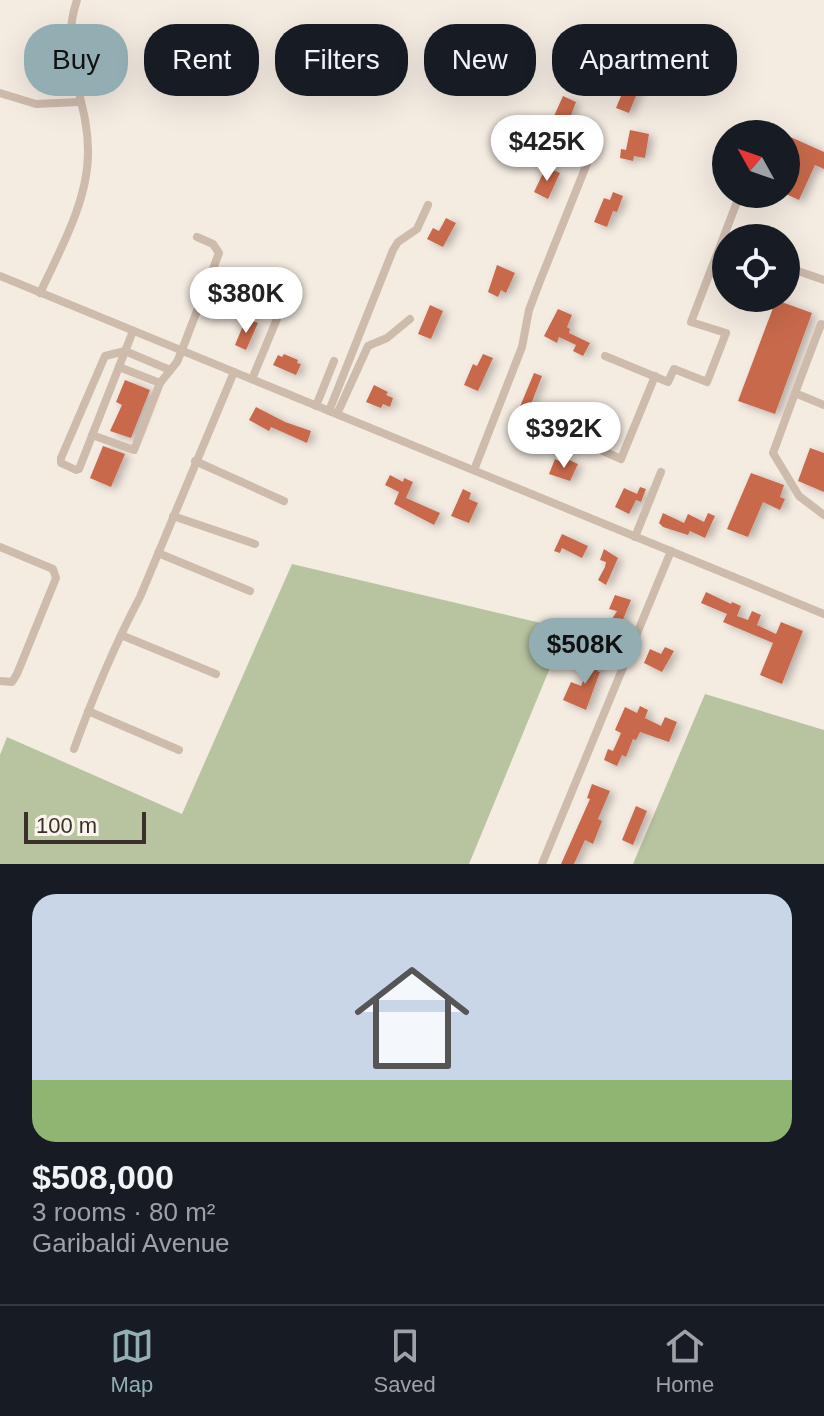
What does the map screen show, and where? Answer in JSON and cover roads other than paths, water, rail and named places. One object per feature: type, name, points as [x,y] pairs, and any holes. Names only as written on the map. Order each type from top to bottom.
[{"type":"street","points":[[40,293],[73,217],[87,171],[87,131],[72,71],[69,36],[77,0]]},
{"type":"street","points":[[0,93],[36,104],[79,102]]},
{"type":"street","points":[[474,470],[522,347],[529,310],[594,146]]},
{"type":"street","points":[[333,413],[393,250],[398,242],[417,229],[428,205]]},
{"type":"street","points":[[92,435],[134,450],[160,383],[182,350],[219,253],[213,244],[197,237]]},
{"type":"street","points":[[605,356],[668,382],[674,369],[707,382],[726,333],[691,322],[712,267]]},
{"type":"street","points":[[800,272],[824,280]]},
{"type":"street","points":[[0,276],[824,614]]},
{"type":"street","points":[[252,379],[279,314]]},
{"type":"street","points":[[333,413],[368,346],[387,338],[410,319]]},
{"type":"street","points":[[823,321],[773,453],[799,496],[824,515]]},
{"type":"street","points":[[133,331],[125,351],[78,471],[61,463],[102,361],[110,353],[125,351],[170,370]]},
{"type":"street","points":[[316,406],[334,361]]},
{"type":"street","points":[[119,367],[160,383]]},
{"type":"street","points":[[74,749],[234,372]]},
{"type":"street","points":[[601,450],[621,459],[655,376]]},
{"type":"street","points":[[795,393],[824,405]]},
{"type":"street","points":[[195,461],[284,501]]},
{"type":"street","points":[[635,537],[661,472]]},
{"type":"street","points":[[173,516],[255,544]]},
{"type":"street","points":[[0,547],[53,569],[56,578],[17,674],[12,682],[0,681]]},
{"type":"street","points":[[542,864],[671,551]]},
{"type":"street","points":[[158,553],[250,591]]},
{"type":"street","points":[[121,635],[216,674]]},
{"type":"street","points":[[88,711],[179,750]]}]
